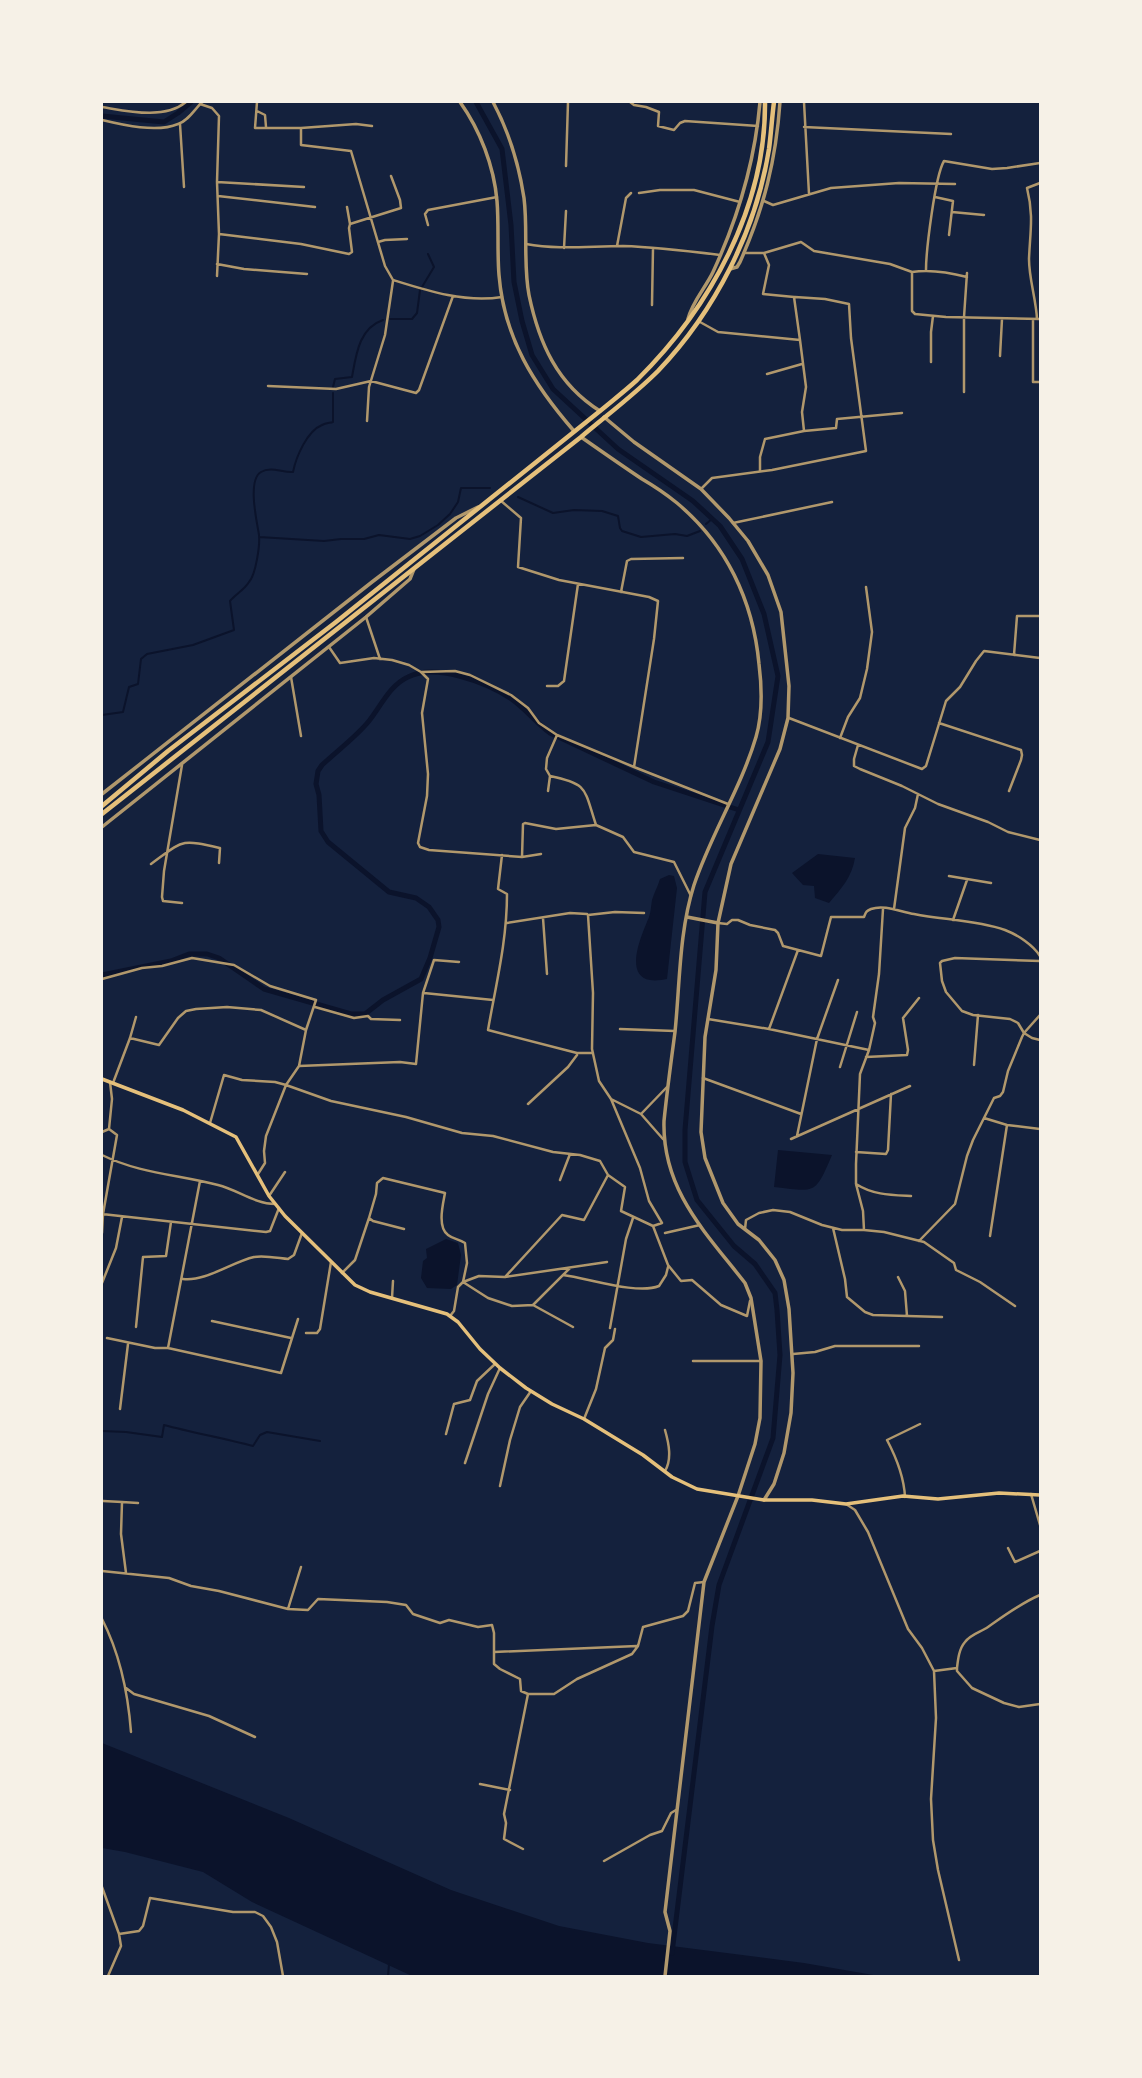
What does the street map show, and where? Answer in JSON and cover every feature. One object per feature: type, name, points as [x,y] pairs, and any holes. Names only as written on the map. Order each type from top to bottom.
[{"type":"highway","points":[[102,806],[635,382],[699,307],[722,268],[743,217],[759,164],[765,114],[763,102]]},
{"type":"highway","points":[[102,814],[581,436],[659,370],[714,297],[739,251],[759,194],[769,150],[774,102]]},
{"type":"main road","points":[[102,1079],[183,1110],[236,1138],[279,1209],[355,1285],[450,1316],[495,1364],[531,1391],[584,1419],[696,1489],[764,1500],[813,1500],[846,1504],[905,1497],[938,1499],[999,1493],[1041,1495]]},
{"type":"street","points":[[102,107],[149,112],[167,111],[186,102]]},
{"type":"street","points":[[257,102],[255,128],[372,126]]},
{"type":"street","points":[[460,102],[471,117],[482,141],[497,197],[499,276],[510,328],[530,374],[545,398],[574,431]]},
{"type":"street","points":[[493,102],[515,156],[524,197],[529,295],[545,347],[568,386],[600,411]]},
{"type":"street","points":[[566,166],[568,102]]},
{"type":"street","points":[[630,102],[659,112],[658,126],[674,130],[680,122],[685,121],[758,126]]},
{"type":"street","points":[[686,324],[720,255],[740,202],[763,102]]},
{"type":"street","points":[[730,269],[737,267],[764,201],[775,156],[780,102]]},
{"type":"street","points":[[804,102],[809,194]]},
{"type":"street","points":[[102,120],[139,127],[164,128],[180,124],[201,103],[212,108],[219,116],[217,276]]},
{"type":"street","points":[[257,111],[265,115],[267,127]]},
{"type":"street","points":[[180,124],[184,187]]},
{"type":"street","points":[[804,127],[951,134]]},
{"type":"street","points":[[301,128],[301,145],[351,151],[378,243],[389,276],[393,280],[453,296],[487,299],[502,297]]},
{"type":"street","points":[[926,270],[940,167],[945,161],[992,169],[1041,163]]},
{"type":"street","points":[[350,224],[402,207],[391,176]]},
{"type":"street","points":[[217,182],[304,187]]},
{"type":"street","points":[[764,201],[773,205],[831,188],[899,183],[955,184]]},
{"type":"street","points":[[1041,183],[1027,188],[1032,229],[1029,261],[1037,319],[1033,382],[1041,382]]},
{"type":"street","points":[[639,193],[694,190],[740,202]]},
{"type":"street","points":[[617,246],[626,198],[631,193]]},
{"type":"street","points":[[218,196],[315,207]]},
{"type":"street","points":[[428,225],[425,214],[428,210],[497,197]]},
{"type":"street","points":[[935,197],[953,201],[949,235]]},
{"type":"street","points":[[219,234],[301,244],[349,254],[352,252],[347,206]]},
{"type":"street","points":[[564,248],[566,211]]},
{"type":"street","points":[[951,212],[984,215]]},
{"type":"street","points":[[378,243],[407,239]]},
{"type":"street","points":[[744,253],[764,253],[801,242],[814,251],[890,264],[912,272],[926,270],[967,275],[964,391]]},
{"type":"street","points":[[526,244],[564,248],[653,248],[720,255]]},
{"type":"street","points":[[652,305],[653,248]]},
{"type":"street","points":[[701,489],[712,478],[761,472],[866,451],[849,304],[825,299],[763,294],[770,251]]},
{"type":"street","points":[[764,253],[769,265]]},
{"type":"street","points":[[217,264],[307,274]]},
{"type":"street","points":[[912,272],[912,311],[915,314],[1037,319]]},
{"type":"street","points":[[367,421],[371,381],[385,335],[393,280]]},
{"type":"street","points":[[268,386],[335,389],[371,381],[416,393],[453,296]]},
{"type":"street","points":[[794,297],[806,387],[802,412],[804,431]]},
{"type":"street","points":[[931,362],[933,316]]},
{"type":"street","points":[[1000,356],[1002,319]]},
{"type":"street","points":[[697,320],[718,332],[800,340]]},
{"type":"street","points":[[767,374],[802,364]]},
{"type":"street","points":[[761,472],[760,457],[765,439],[836,428],[837,419],[902,413]]},
{"type":"street","points":[[604,417],[634,442],[701,489],[733,523],[748,541],[768,575],[781,612],[789,686],[788,718],[780,749],[731,864],[718,923],[716,970],[703,1078],[701,1132],[705,1158],[723,1203],[738,1224],[759,1240],[775,1261],[784,1280],[789,1308],[793,1354],[791,1413],[784,1453],[774,1484],[764,1500]]},
{"type":"street","points":[[581,436],[675,501],[716,543],[737,578],[752,616],[762,686],[757,735],[746,766],[712,839],[691,896],[690,917],[679,963],[675,1031],[667,1087],[664,1132],[668,1162],[675,1184],[682,1201],[745,1283],[751,1298],[761,1361],[760,1418],[755,1444],[704,1582],[665,1912],[670,1931],[665,1976]]},
{"type":"street","points":[[500,500],[521,518],[518,568],[658,601],[634,767]]},
{"type":"street","points":[[733,523],[832,502]]},
{"type":"street","points":[[102,794],[456,518],[479,507]]},
{"type":"street","points":[[621,592],[627,561],[683,558]]},
{"type":"street","points":[[102,827],[366,617],[410,579],[415,568]]},
{"type":"street","points":[[547,686],[558,686],[564,681],[578,584]]},
{"type":"street","points":[[840,738],[848,717],[860,698],[867,669],[872,632],[866,587]]},
{"type":"street","points":[[1014,655],[1017,616],[1041,616]]},
{"type":"street","points":[[366,617],[380,659]]},
{"type":"street","points":[[329,647],[340,663],[380,659],[409,665],[428,678],[422,713],[428,774],[427,796],[418,843],[420,847],[429,850],[522,857],[541,855]]},
{"type":"street","points":[[788,718],[922,769],[926,766],[946,701],[960,687],[984,651],[1041,658]]},
{"type":"street","points":[[421,672],[455,671],[491,684],[528,708],[539,723],[557,735],[727,804]]},
{"type":"street","points":[[291,677],[301,736]]},
{"type":"street","points":[[939,723],[1021,750],[1021,760],[1009,791]]},
{"type":"street","points":[[548,791],[550,775],[546,769],[547,758],[557,735]]},
{"type":"street","points":[[858,745],[854,766],[1007,832],[1041,840]]},
{"type":"street","points":[[182,762],[162,897],[163,901],[182,903]]},
{"type":"street","points":[[550,775],[576,781],[585,791],[596,825]]},
{"type":"street","points":[[894,909],[905,828],[915,808],[918,794]]},
{"type":"street","points":[[522,857],[524,823],[556,828],[596,825],[623,837],[634,852],[674,862],[691,896]]},
{"type":"street","points":[[151,864],[181,843],[189,841],[220,848],[219,863]]},
{"type":"street","points":[[502,855],[498,889],[507,894],[507,923],[488,1030],[578,1054],[593,1054]]},
{"type":"street","points":[[949,876],[991,883]]},
{"type":"street","points":[[953,920],[967,880]]},
{"type":"street","points":[[864,1230],[863,1211],[856,1184],[860,1074],[875,1023],[873,1017],[883,909]]},
{"type":"street","points":[[690,917],[727,924],[736,919],[775,930],[783,946],[821,956],[831,917],[864,917],[867,911],[894,909],[916,915],[973,922],[1007,931],[1029,944],[1041,956]]},
{"type":"street","points":[[507,923],[570,913],[644,913]]},
{"type":"street","points":[[210,1123],[223,1077],[226,1075],[242,1080],[275,1082],[331,1101],[406,1117],[462,1133],[493,1136],[552,1152],[600,1160],[608,1175],[625,1187],[621,1211],[653,1226],[662,1223],[649,1201],[640,1168],[611,1099],[599,1081],[593,1054],[593,993],[588,915]]},
{"type":"street","points":[[543,918],[547,974]]},
{"type":"street","points":[[769,1029],[798,949]]},
{"type":"street","points":[[102,979],[192,958],[234,965],[270,986],[316,1000],[306,1030],[299,1066],[286,1085],[266,1136],[265,1163],[258,1174]]},
{"type":"street","points":[[1041,961],[970,958],[942,961],[942,981],[946,992],[962,1011],[978,1016],[1010,1019],[1017,1023],[1024,1033],[1041,1040]]},
{"type":"street","points":[[299,1066],[400,1062],[416,1064],[423,993],[434,960],[459,962]]},
{"type":"street","points":[[797,1136],[817,1039],[838,980]]},
{"type":"street","points":[[423,993],[493,1000]]},
{"type":"street","points":[[866,1058],[906,1055],[908,1050],[903,1018],[919,998]]},
{"type":"street","points":[[130,1038],[159,1045],[186,1011],[227,1007],[261,1010],[306,1030]]},
{"type":"street","points":[[314,1007],[354,1018],[368,1016],[371,1019],[400,1020]]},
{"type":"street","points":[[840,1067],[857,1012]]},
{"type":"street","points":[[919,1241],[956,1204],[967,1156],[984,1118],[994,1098],[1003,1092],[1008,1071],[1024,1033],[1041,1015]]},
{"type":"street","points":[[974,1065],[978,1016]]},
{"type":"street","points":[[109,1129],[111,1082],[136,1017]]},
{"type":"street","points":[[708,1019],[869,1050]]},
{"type":"street","points":[[620,1029],[675,1031]]},
{"type":"street","points":[[528,1104],[568,1067],[578,1054]]},
{"type":"street","points":[[703,1078],[800,1114]]},
{"type":"street","points":[[791,1139],[910,1086]]},
{"type":"street","points":[[641,1114],[667,1087]]},
{"type":"street","points":[[856,1152],[886,1154],[891,1094]]},
{"type":"street","points":[[611,1099],[641,1114],[666,1141]]},
{"type":"street","points":[[984,1118],[1007,1125],[1041,1129]]},
{"type":"street","points":[[990,1236],[1007,1125]]},
{"type":"street","points":[[102,1132],[109,1129]]},
{"type":"street","points":[[102,1233],[102,1214],[117,1135],[109,1129]]},
{"type":"street","points":[[560,1180],[570,1154]]},
{"type":"street","points":[[102,1155],[133,1168],[201,1181],[253,1199],[275,1203]]},
{"type":"street","points":[[269,1196],[285,1172]]},
{"type":"street","points":[[505,1278],[562,1215],[584,1220],[608,1175]]},
{"type":"street","points":[[342,1273],[355,1260],[377,1183],[383,1178],[445,1193],[443,1230],[465,1243],[467,1252],[463,1282]]},
{"type":"street","points":[[168,1348],[201,1181]]},
{"type":"street","points":[[856,1184],[886,1195],[911,1196]]},
{"type":"street","points":[[102,1214],[270,1231],[279,1209]]},
{"type":"street","points":[[745,1229],[746,1220],[773,1210],[790,1212],[842,1230],[884,1232],[924,1242],[954,1263],[956,1270],[980,1282],[1015,1306]]},
{"type":"street","points":[[102,1283],[116,1248],[122,1216]]},
{"type":"street","points":[[369,1218],[404,1229]]},
{"type":"street","points":[[584,1419],[596,1390],[605,1348],[613,1340],[626,1239],[633,1218]]},
{"type":"street","points":[[136,1327],[144,1257],[166,1256],[171,1222]]},
{"type":"street","points":[[665,1233],[700,1225]]},
{"type":"street","points":[[653,1226],[668,1265],[681,1281],[692,1280],[721,1305],[747,1315],[751,1298]]},
{"type":"street","points":[[833,1228],[847,1297],[865,1312],[873,1315],[942,1317]]},
{"type":"street","points":[[182,1279],[194,1280],[257,1256],[288,1259],[295,1255],[302,1233]]},
{"type":"street","points":[[306,1333],[320,1331],[331,1262]]},
{"type":"street","points":[[450,1316],[454,1311],[458,1287],[463,1282],[479,1276],[505,1278],[607,1262]]},
{"type":"street","points":[[563,1275],[619,1286],[657,1288],[666,1275],[668,1265]]},
{"type":"street","points":[[533,1306],[572,1266]]},
{"type":"street","points":[[898,1277],[905,1291],[907,1317]]},
{"type":"street","points":[[391,1298],[393,1281]]},
{"type":"street","points":[[463,1282],[488,1298],[512,1306],[533,1306],[573,1327]]},
{"type":"street","points":[[107,1338],[128,1344],[168,1348],[281,1373],[298,1319]]},
{"type":"street","points":[[212,1321],[291,1338]]},
{"type":"street","points":[[120,1409],[128,1344]]},
{"type":"street","points":[[793,1354],[815,1352],[835,1346],[919,1346]]},
{"type":"street","points":[[693,1362],[761,1361]]},
{"type":"street","points":[[446,1434],[454,1404],[470,1400],[477,1381],[495,1364]]},
{"type":"street","points":[[478,1424],[465,1463],[488,1394],[500,1368]]},
{"type":"street","points":[[500,1486],[520,1407],[531,1391]]},
{"type":"street","points":[[905,1497],[905,1488],[887,1440],[920,1424]]},
{"type":"street","points":[[665,1430],[669,1465],[665,1471]]},
{"type":"street","points":[[1031,1494],[1040,1525]]},
{"type":"street","points":[[103,1501],[138,1503]]},
{"type":"street","points":[[122,1502],[121,1534],[126,1573]]},
{"type":"street","points":[[846,1504],[855,1510],[868,1532],[908,1629],[934,1671],[936,1718],[931,1799],[933,1840],[959,1960]]},
{"type":"street","points":[[1008,1548],[1015,1562],[1041,1551]]},
{"type":"street","points":[[288,1609],[301,1567]]},
{"type":"street","points":[[102,1571],[169,1578],[191,1586],[288,1609],[308,1610],[317,1599],[387,1602],[406,1605],[413,1614],[440,1623],[449,1620],[478,1627],[492,1625],[494,1664],[500,1670],[520,1679],[521,1691],[528,1694],[554,1694],[577,1679],[632,1654],[638,1646],[643,1627],[683,1616],[688,1611],[695,1583],[704,1582]]},
{"type":"street","points":[[1041,1595],[1012,1609],[971,1636],[960,1651],[957,1668],[972,1688],[983,1694],[1019,1707],[1041,1704]]},
{"type":"street","points":[[102,1619],[123,1673],[131,1732]]},
{"type":"street","points":[[494,1652],[638,1646]]},
{"type":"street","points":[[934,1671],[957,1668]]},
{"type":"street","points":[[126,1688],[134,1694],[209,1716],[255,1737]]},
{"type":"street","points":[[523,1849],[504,1839],[504,1814],[528,1694]]},
{"type":"street","points":[[480,1784],[510,1790]]},
{"type":"street","points":[[604,1861],[662,1831],[671,1813],[678,1808]]},
{"type":"street","points":[[102,1887],[121,1945],[108,1976]]},
{"type":"street","points":[[119,1934],[139,1931],[143,1926],[150,1898],[233,1912],[255,1912],[268,1921],[271,1927],[277,1942],[283,1976]]},
{"type":"water","points":[[818,854],[855,858],[849,877],[829,903],[815,898],[814,886],[803,885],[792,873]]},
{"type":"water","points":[[674,876],[677,888],[667,979],[650,980],[637,970],[637,952],[660,879]]},
{"type":"water","points":[[778,1150],[832,1155],[817,1184],[806,1190],[798,1190],[774,1187]]},
{"type":"water","points":[[446,1239],[458,1243],[461,1255],[457,1285],[451,1289],[427,1288],[421,1278],[423,1261],[427,1258],[426,1249]]},
{"type":"water","points":[[102,1743],[289,1818],[451,1890],[559,1926],[648,1943],[804,1963],[879,1976],[412,1976],[252,1902],[203,1872],[102,1848]]},
{"type":"waterway","points":[[102,116],[164,122],[191,102]]},
{"type":"waterway","points":[[476,102],[502,149],[511,225],[514,282],[532,355],[553,389],[618,449],[693,501],[720,526],[742,559],[764,614],[778,676],[768,742],[705,892],[685,1130],[685,1162],[697,1200],[734,1246],[755,1264],[775,1293],[780,1355],[773,1438],[719,1585],[672,1953]]},
{"type":"waterway","points":[[422,287],[434,267],[428,254]]},
{"type":"waterway","points":[[390,319],[412,319],[417,313],[420,290]]},
{"type":"waterway","points":[[333,387],[335,379],[352,377],[360,343],[369,329],[383,320]]},
{"type":"waterway","points":[[102,715],[123,712],[129,687],[138,684],[141,659],[147,654],[193,645],[234,630],[230,601],[251,578],[258,552],[254,483],[261,472],[293,472],[307,439],[317,428],[333,422],[333,393]]},
{"type":"waterway","points":[[259,537],[324,541],[364,539],[379,535],[410,539],[438,525],[450,514],[458,502],[461,488],[490,488]]},
{"type":"waterway","points":[[518,497],[553,513],[574,510],[602,511],[618,516],[622,531],[641,537],[675,534],[687,536],[700,531]]},
{"type":"waterway","points":[[706,524],[712,519]]},
{"type":"waterway","points":[[102,975],[171,961],[189,954],[207,954],[219,958],[264,989],[351,1014],[365,1014],[383,1000],[421,979],[439,927],[438,920],[429,907],[416,898],[389,892],[328,842],[321,831],[316,784],[322,765],[364,727],[391,690],[408,677],[419,673],[446,673],[488,686],[515,702],[550,733],[654,782],[739,810]]},
{"type":"waterway","points":[[102,1431],[162,1437],[164,1425],[253,1446],[260,1435],[267,1432],[320,1441]]},
{"type":"waterway","points":[[388,1976],[389,1964]]}]
